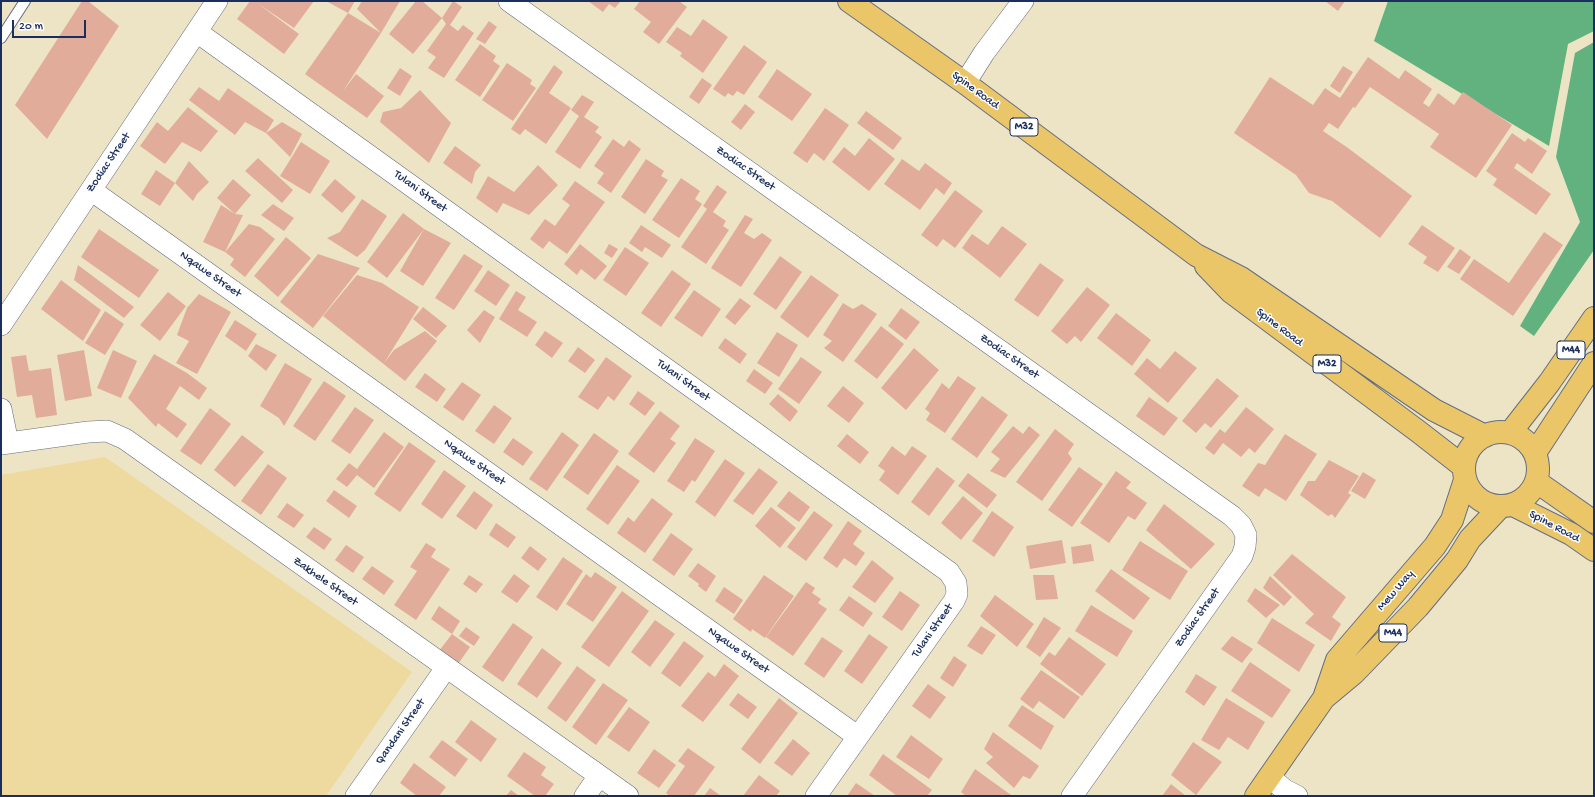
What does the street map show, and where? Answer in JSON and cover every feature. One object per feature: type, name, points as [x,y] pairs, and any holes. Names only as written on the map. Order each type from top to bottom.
[{"type":"main road","name":"Spine Road","points":[[849,1],[965,83],[1196,255],[1241,278],[1434,410],[1484,436]]},
{"type":"main road","name":"Spine Road","points":[[1196,255],[1231,292],[1413,427],[1464,474]]},
{"type":"main road","name":"M44","points":[[1510,433],[1549,383],[1594,318]]},
{"type":"main road","name":"M44","points":[[1535,453],[1594,363]]},
{"type":"main road","points":[[1484,436],[1501,432],[1510,433],[1520,437],[1528,444],[1538,460],[1539,467],[1537,482]]},
{"type":"main road","name":"Mew Way","points":[[1324,698],[1337,660],[1435,546],[1452,520],[1470,448],[1484,436]]},
{"type":"main road","name":"M32","points":[[1464,474],[1470,491],[1478,499],[1488,505],[1506,506]]},
{"type":"main road","name":"Spine Road","points":[[1537,482],[1594,522]]},
{"type":"main road","name":"Mew Way","points":[[1256,796],[1324,698],[1354,673],[1418,607],[1457,560],[1470,539],[1506,506],[1523,500],[1532,492],[1537,482]]},
{"type":"main road","name":"Spine Road","points":[[1506,506],[1571,534],[1594,550]]},
{"type":"street","name":"Zodiac Street","points":[[1,324],[217,1]]},
{"type":"street","name":"Zodiac Street","points":[[508,1],[1226,511],[1241,525],[1246,535],[1245,547],[1242,556],[1072,796]]},
{"type":"street","points":[[965,83],[984,53],[1023,1]]},
{"type":"street","name":"Tulani Street","points":[[197,32],[949,572],[956,583],[957,594],[954,601],[816,796]]},
{"type":"street","name":"Nqawe Street","points":[[91,190],[857,736]]},
{"type":"street","points":[[1,409],[4,443]]},
{"type":"street","name":"Zakhele Street","points":[[4,443],[88,432],[107,431],[125,440],[628,796]]},
{"type":"street","name":"Qandani Street","points":[[356,796],[446,668]]},
{"type":"street","points":[[585,796],[599,776]]},
{"type":"street","points":[[1269,777],[1285,790],[1297,796]]},
{"type":"lane","points":[[1,38],[25,1]]},
{"type":"green space","points":[[1388,1],[1594,1],[1594,31],[1568,44],[1549,146],[1374,41]]},
{"type":"green space","points":[[1594,42],[1594,250],[1534,336],[1520,326],[1580,222],[1556,157],[1575,53]]},
{"type":"sand","points":[[105,457],[412,672],[326,796],[1,796],[1,475]]},
{"type":"building","points":[[82,1],[88,1],[119,26],[47,139],[15,105]]},
{"type":"building","points":[[250,1],[314,1],[294,28],[257,3],[299,34],[284,54],[237,19]]},
{"type":"building","points":[[326,1],[355,1],[348,13]]},
{"type":"building","points":[[362,1],[400,1],[381,33],[357,9]]},
{"type":"building","points":[[416,1],[422,1],[442,18],[413,54],[389,34]]},
{"type":"building","points":[[453,1],[462,7],[450,25],[458,31],[463,25],[474,33],[444,78],[428,68],[436,57],[427,51],[446,24],[442,18]]},
{"type":"building","points":[[588,1],[621,1],[615,8],[609,4],[603,12]]},
{"type":"building","points":[[640,1],[679,1],[687,7],[659,44],[643,32],[651,22],[634,9]]},
{"type":"building","points":[[1325,1],[1345,1],[1338,11]]},
{"type":"building","points":[[348,13],[381,33],[343,91],[356,74],[384,96],[367,118],[305,74]]},
{"type":"building","points":[[703,19],[728,37],[703,73],[680,56],[682,53],[666,42],[677,27],[691,36]]},
{"type":"building","points":[[489,21],[497,27],[485,44],[476,39]]},
{"type":"building","points":[[480,44],[496,56],[493,61],[500,66],[480,97],[455,80]]},
{"type":"building","points":[[744,45],[767,62],[744,95],[737,91],[733,96],[728,93],[725,97],[713,89]]},
{"type":"building","points":[[1368,57],[1399,79],[1405,70],[1432,89],[1423,103],[1429,107],[1438,93],[1454,105],[1463,92],[1512,125],[1476,178],[1430,147],[1439,134],[1370,87],[1355,108],[1353,107],[1338,129],[1329,123],[1323,131],[1412,196],[1380,238],[1332,201],[1309,193],[1296,175],[1234,133],[1270,77],[1313,105],[1325,88],[1340,98]]},
{"type":"building","points":[[507,63],[532,80],[530,84],[536,88],[513,121],[482,100]]},
{"type":"building","points":[[554,65],[563,72],[549,93],[571,108],[546,144],[525,129],[520,135],[511,129]]},
{"type":"building","points":[[1343,66],[1353,72],[1340,93],[1330,86]]},
{"type":"building","points":[[400,68],[412,76],[400,96],[387,88]]},
{"type":"building","points":[[777,69],[812,94],[792,121],[758,97]]},
{"type":"building","points":[[702,78],[712,85],[699,104],[689,97]]},
{"type":"building","points":[[199,87],[219,101],[228,88],[274,120],[266,133],[245,122],[235,135],[189,100]]},
{"type":"building","points":[[420,90],[451,123],[429,163],[380,122],[383,112],[401,108]]},
{"type":"building","points":[[582,95],[594,102],[584,117],[599,127],[595,132],[602,137],[580,169],[555,152],[579,116],[571,110]]},
{"type":"building","points":[[745,104],[755,112],[741,130],[731,122]]},
{"type":"building","points":[[188,107],[218,131],[201,152],[182,142],[165,164],[140,146],[157,122],[168,131]]},
{"type":"building","points":[[825,108],[849,125],[824,161],[814,153],[807,163],[793,153]]},
{"type":"building","points":[[866,111],[902,138],[893,150],[857,123]]},
{"type":"building","points":[[282,122],[302,134],[290,157],[266,133]]},
{"type":"building","points":[[1512,133],[1525,142],[1528,138],[1547,151],[1532,174],[1517,163],[1514,168],[1551,194],[1536,215],[1493,185],[1497,179],[1486,171]]},
{"type":"building","points":[[869,138],[895,159],[869,191],[832,162],[844,147],[855,156]]},
{"type":"building","points":[[613,139],[624,147],[629,140],[641,149],[611,193],[597,183],[604,173],[594,166]]},
{"type":"building","points":[[301,142],[330,161],[310,194],[280,176]]},
{"type":"building","points":[[455,146],[481,165],[475,172],[472,184],[443,163]]},
{"type":"building","points":[[258,158],[293,190],[282,203],[245,171]]},
{"type":"building","points":[[646,159],[664,171],[661,176],[668,180],[645,214],[621,197]]},
{"type":"building","points":[[902,159],[919,171],[925,163],[952,183],[944,195],[936,188],[920,210],[884,184]]},
{"type":"building","points":[[189,161],[209,182],[197,194],[193,201],[175,183]]},
{"type":"building","points":[[538,165],[558,185],[529,215],[503,203],[497,213],[476,198],[488,176],[514,192]]},
{"type":"building","points":[[156,170],[175,183],[160,206],[141,194]]},
{"type":"building","points":[[681,178],[700,191],[695,199],[702,204],[679,238],[652,220]]},
{"type":"building","points":[[233,179],[251,195],[235,214],[217,198]]},
{"type":"building","points":[[335,179],[356,197],[342,213],[321,195]]},
{"type":"building","points":[[575,181],[605,202],[567,254],[549,241],[543,249],[530,239],[545,219],[555,226],[570,205],[562,199]]},
{"type":"building","points":[[717,185],[727,192],[713,212],[726,221],[723,226],[729,230],[706,264],[681,247],[707,209],[703,206]]},
{"type":"building","points":[[955,190],[983,211],[955,248],[943,239],[937,247],[921,235]]},
{"type":"building","points":[[362,199],[387,216],[365,250],[357,257],[327,238],[340,232]]},
{"type":"building","points":[[273,204],[294,218],[284,231],[261,215]]},
{"type":"building","points":[[221,205],[235,214],[243,215],[225,252],[203,242]]},
{"type":"building","points":[[403,213],[424,229],[387,278],[367,262]]},
{"type":"building","points":[[745,215],[753,219],[744,233],[754,239],[762,233],[772,240],[741,287],[711,268]]},
{"type":"building","points":[[249,224],[260,227],[275,239],[245,277],[230,265],[234,259],[225,252]]},
{"type":"building","points":[[641,225],[671,245],[662,258],[645,247],[642,252],[629,243]]},
{"type":"building","points":[[1422,225],[1455,248],[1438,272],[1423,263],[1427,257],[1408,244]]},
{"type":"building","points":[[1002,226],[1027,244],[1000,278],[962,248],[972,234],[988,245]]},
{"type":"building","points":[[99,229],[159,270],[139,298],[81,257]]},
{"type":"building","points":[[424,229],[451,243],[423,286],[400,271]]},
{"type":"building","points":[[1544,232],[1563,245],[1513,316],[1460,279],[1474,259],[1509,283]]},
{"type":"building","points":[[286,237],[311,258],[278,297],[254,276]]},
{"type":"building","points":[[580,244],[607,266],[595,280],[581,269],[577,275],[564,264]]},
{"type":"building","points":[[609,244],[618,249],[612,258],[604,253]]},
{"type":"building","points":[[625,247],[649,263],[626,296],[603,280]]},
{"type":"building","points":[[1460,249],[1471,257],[1459,274],[1447,267]]},
{"type":"building","points":[[318,254],[360,268],[313,328],[280,302]]},
{"type":"building","points":[[464,254],[483,266],[454,310],[435,298]]},
{"type":"building","points":[[780,256],[802,272],[776,310],[753,294]]},
{"type":"building","points":[[1040,263],[1064,280],[1038,317],[1014,300]]},
{"type":"building","points":[[78,265],[134,307],[124,318],[74,280]]},
{"type":"building","points":[[488,270],[510,285],[496,306],[474,291]]},
{"type":"building","points":[[672,270],[691,284],[661,327],[641,313]]},
{"type":"building","points":[[357,275],[382,283],[419,307],[384,363],[394,350],[425,331],[437,341],[405,381],[323,316]]},
{"type":"building","points":[[811,275],[839,295],[808,338],[780,317]]},
{"type":"building","points":[[61,280],[101,310],[83,341],[41,309]]},
{"type":"building","points":[[1087,287],[1110,305],[1081,342],[1075,336],[1067,344],[1051,331]]},
{"type":"building","points":[[694,290],[721,309],[702,337],[674,318]]},
{"type":"building","points":[[516,291],[526,297],[518,310],[537,322],[527,337],[499,319]]},
{"type":"building","points":[[168,292],[186,306],[160,341],[140,325]]},
{"type":"building","points":[[199,294],[231,312],[197,374],[176,363],[189,341],[177,335],[187,308]]},
{"type":"building","points":[[740,298],[751,306],[735,325],[725,317]]},
{"type":"building","points":[[843,303],[853,309],[862,304],[877,314],[843,362],[824,348],[832,341],[823,335]]},
{"type":"building","points":[[423,307],[447,326],[436,338],[413,319]]},
{"type":"building","points":[[901,308],[920,322],[906,340],[888,326]]},
{"type":"building","points":[[484,310],[495,317],[480,343],[467,330]]},
{"type":"building","points":[[105,311],[124,324],[105,355],[85,343]]},
{"type":"building","points":[[1116,313],[1151,340],[1132,366],[1097,338]]},
{"type":"building","points":[[235,320],[257,334],[246,351],[225,336]]},
{"type":"building","points":[[881,326],[904,344],[877,379],[854,361]]},
{"type":"building","points":[[545,331],[563,343],[552,358],[535,345]]},
{"type":"building","points":[[777,332],[798,345],[779,377],[757,363]]},
{"type":"building","points":[[725,338],[747,354],[740,364],[718,348]]},
{"type":"building","points":[[256,344],[277,355],[266,371],[248,356]]},
{"type":"building","points":[[578,347],[595,360],[585,373],[568,361]]},
{"type":"building","points":[[914,348],[939,370],[906,410],[881,388]]},
{"type":"building","points":[[84,350],[92,396],[65,401],[57,355]]},
{"type":"building","points":[[113,350],[137,361],[121,398],[97,388]]},
{"type":"building","points":[[1175,351],[1197,368],[1168,403],[1134,374],[1147,358],[1160,369]]},
{"type":"building","points":[[154,354],[187,373],[207,388],[199,400],[180,386],[166,409],[187,424],[177,438],[158,423],[156,427],[128,398]]},
{"type":"building","points":[[26,355],[29,371],[51,368],[57,415],[36,418],[32,395],[17,397],[11,357]]},
{"type":"building","points":[[606,357],[632,376],[614,401],[608,396],[598,410],[578,397]]},
{"type":"building","points":[[801,357],[822,372],[799,404],[778,389]]},
{"type":"building","points":[[285,363],[312,379],[284,426],[279,418],[260,406]]},
{"type":"building","points":[[754,369],[773,383],[765,394],[746,381]]},
{"type":"building","points":[[425,373],[446,389],[437,402],[415,387]]},
{"type":"building","points":[[958,376],[976,388],[945,433],[926,420],[930,413],[925,409],[942,383],[949,389]]},
{"type":"building","points":[[1217,378],[1239,396],[1211,428],[1205,423],[1196,433],[1182,421]]},
{"type":"building","points":[[324,381],[346,396],[315,441],[293,426]]},
{"type":"building","points":[[462,382],[481,395],[463,421],[443,407]]},
{"type":"building","points":[[843,386],[864,403],[849,423],[827,406]]},
{"type":"building","points":[[638,391],[655,403],[645,416],[629,404]]},
{"type":"building","points":[[778,394],[798,411],[790,422],[769,404]]},
{"type":"building","points":[[982,396],[1008,415],[977,458],[951,439]]},
{"type":"building","points":[[1149,397],[1178,418],[1164,436],[1136,416]]},
{"type":"building","points":[[494,405],[512,418],[494,444],[475,431]]},
{"type":"building","points":[[355,407],[374,420],[350,454],[331,441]]},
{"type":"building","points":[[1246,407],[1274,429],[1255,453],[1249,448],[1241,457],[1223,443],[1214,455],[1205,448],[1220,429],[1225,433]]},
{"type":"building","points":[[210,408],[231,424],[201,465],[180,451]]},
{"type":"building","points":[[660,411],[680,426],[670,439],[676,443],[654,473],[628,454]]},
{"type":"building","points":[[1013,426],[1023,434],[1029,426],[1040,435],[1005,478],[990,471],[1000,459],[991,452]]},
{"type":"building","points":[[1055,429],[1074,444],[1068,453],[1072,459],[1042,501],[1016,482]]},
{"type":"building","points":[[384,432],[404,447],[374,488],[357,475],[347,487],[336,479],[349,463],[357,469]]},
{"type":"building","points":[[562,432],[579,445],[547,491],[529,479]]},
{"type":"building","points":[[594,433],[619,451],[588,495],[563,477]]},
{"type":"building","points":[[847,434],[869,452],[860,464],[837,446]]},
{"type":"building","points":[[1285,434],[1317,454],[1286,501],[1265,488],[1259,497],[1242,486],[1258,463],[1265,465]]},
{"type":"building","points":[[242,435],[264,452],[235,487],[214,470]]},
{"type":"building","points":[[513,438],[533,452],[523,466],[503,452]]},
{"type":"building","points":[[695,438],[715,451],[695,482],[692,480],[684,492],[667,481]]},
{"type":"building","points":[[409,442],[436,461],[400,512],[374,494]]},
{"type":"building","points":[[892,446],[905,456],[912,446],[927,456],[898,495],[879,480],[885,471],[878,466]]},
{"type":"building","points":[[725,459],[745,473],[715,517],[695,502]]},
{"type":"building","points":[[1329,460],[1359,476],[1348,493],[1351,495],[1335,518],[1332,514],[1328,516],[1300,495],[1308,481],[1315,481]]},
{"type":"building","points":[[268,464],[287,478],[261,515],[241,501]]},
{"type":"building","points":[[617,465],[640,481],[608,525],[586,509]]},
{"type":"building","points":[[937,467],[955,481],[929,516],[911,502]]},
{"type":"building","points":[[1079,467],[1103,484],[1072,527],[1048,510]]},
{"type":"building","points":[[759,468],[778,482],[753,515],[733,501]]},
{"type":"building","points":[[444,470],[466,486],[442,519],[421,504]]},
{"type":"building","points":[[1116,471],[1131,482],[1126,488],[1147,503],[1135,520],[1128,516],[1109,543],[1080,523]]},
{"type":"building","points":[[1363,472],[1376,480],[1365,499],[1351,491]]},
{"type":"building","points":[[968,473],[997,495],[987,508],[958,486]]},
{"type":"building","points":[[334,490],[357,506],[349,518],[326,501]]},
{"type":"building","points":[[474,491],[493,505],[476,530],[456,516]]},
{"type":"building","points":[[789,491],[810,507],[799,522],[777,506]]},
{"type":"building","points":[[963,496],[983,513],[961,540],[941,523]]},
{"type":"building","points":[[652,498],[673,514],[645,553],[617,533],[628,517],[634,522]]},
{"type":"building","points":[[287,503],[304,515],[294,528],[277,517]]},
{"type":"building","points":[[1164,504],[1215,544],[1191,569],[1146,530]]},
{"type":"building","points":[[771,507],[796,528],[780,548],[755,526]]},
{"type":"building","points":[[814,511],[833,525],[806,561],[787,547]]},
{"type":"building","points":[[992,511],[1014,527],[994,557],[972,541]]},
{"type":"building","points":[[848,521],[862,531],[853,544],[865,553],[856,566],[844,558],[837,568],[823,558]]},
{"type":"building","points":[[496,523],[516,537],[508,548],[489,535]]},
{"type":"building","points":[[314,527],[332,539],[324,550],[306,537]]},
{"type":"building","points":[[671,533],[693,549],[674,576],[652,560]]},
{"type":"building","points":[[1062,540],[1066,563],[1030,569],[1026,546]]},
{"type":"building","points":[[1140,541],[1188,571],[1170,600],[1122,570]]},
{"type":"building","points":[[426,543],[436,549],[431,557],[450,569],[416,620],[394,605],[417,571],[410,567]]},
{"type":"building","points":[[1091,544],[1094,561],[1073,564],[1071,547]]},
{"type":"building","points":[[346,545],[364,557],[353,573],[335,560]]},
{"type":"building","points":[[530,546],[547,559],[538,571],[521,558]]},
{"type":"building","points":[[1292,554],[1346,597],[1332,617],[1341,624],[1331,641],[1305,623],[1314,614],[1273,575]]},
{"type":"building","points":[[563,557],[583,571],[557,611],[536,597]]},
{"type":"building","points":[[872,560],[894,578],[875,603],[852,587]]},
{"type":"building","points":[[698,563],[716,576],[706,592],[698,586],[699,584],[688,576]]},
{"type":"building","points":[[372,566],[394,581],[384,595],[362,579]]},
{"type":"building","points":[[1111,569],[1150,598],[1134,620],[1095,591]]},
{"type":"building","points":[[595,572],[617,587],[593,622],[566,604],[586,574],[591,578]]},
{"type":"building","points":[[514,574],[530,586],[517,603],[501,592]]},
{"type":"building","points":[[469,575],[483,584],[476,593],[463,584]]},
{"type":"building","points":[[764,575],[794,596],[765,638],[752,629],[751,632],[733,619]]},
{"type":"building","points":[[1033,575],[1054,575],[1058,599],[1036,600]]},
{"type":"building","points":[[1270,576],[1292,597],[1284,606],[1263,588]]},
{"type":"building","points":[[806,582],[815,588],[812,593],[821,599],[818,603],[827,609],[793,656],[766,637]]},
{"type":"building","points":[[724,587],[743,600],[734,614],[715,601]]},
{"type":"building","points":[[1255,588],[1280,605],[1266,618],[1247,601]]},
{"type":"building","points":[[622,591],[649,611],[609,667],[581,647]]},
{"type":"building","points":[[900,591],[920,605],[902,631],[882,617]]},
{"type":"building","points":[[995,595],[1034,624],[1017,647],[980,616]]},
{"type":"building","points":[[849,596],[873,613],[863,627],[839,610]]},
{"type":"building","points":[[1091,605],[1133,631],[1117,657],[1075,631]]},
{"type":"building","points":[[439,606],[460,621],[452,634],[431,619]]},
{"type":"building","points":[[1044,617],[1061,628],[1040,657],[1026,647]]},
{"type":"building","points":[[1272,618],[1315,645],[1299,672],[1257,643]]},
{"type":"building","points":[[655,620],[675,634],[650,667],[631,652]]},
{"type":"building","points":[[513,623],[533,637],[503,682],[482,667]]},
{"type":"building","points":[[981,626],[996,635],[982,655],[967,646]]},
{"type":"building","points":[[466,627],[480,637],[474,646],[459,636]]},
{"type":"building","points":[[452,634],[470,647],[458,664],[439,651]]},
{"type":"building","points":[[869,634],[888,647],[862,684],[844,671]]},
{"type":"building","points":[[1232,636],[1253,649],[1242,663],[1221,649]]},
{"type":"building","points":[[822,637],[843,651],[824,678],[804,664]]},
{"type":"building","points":[[1069,637],[1106,664],[1082,696],[1040,664],[1049,652],[1055,656]]},
{"type":"building","points":[[684,641],[704,656],[680,687],[661,673]]},
{"type":"building","points":[[542,648],[562,663],[537,698],[517,684]]},
{"type":"building","points":[[954,656],[967,665],[953,687],[940,678]]},
{"type":"building","points":[[1250,662],[1291,690],[1272,718],[1231,691]]},
{"type":"building","points":[[724,664],[739,676],[703,722],[681,706],[708,672],[715,677]]},
{"type":"building","points":[[577,666],[596,680],[566,722],[547,708]]},
{"type":"building","points":[[1041,670],[1080,697],[1064,719],[1039,701],[1033,709],[1020,699]]},
{"type":"building","points":[[1196,674],[1217,687],[1204,706],[1185,692]]},
{"type":"building","points":[[603,683],[628,700],[596,745],[572,727]]},
{"type":"building","points":[[928,684],[946,697],[930,719],[912,706]]},
{"type":"building","points":[[738,693],[757,707],[748,719],[729,705]]},
{"type":"building","points":[[779,698],[798,713],[760,764],[741,749]]},
{"type":"building","points":[[1226,698],[1265,722],[1248,750],[1228,737],[1219,750],[1201,740]]},
{"type":"building","points":[[1022,705],[1054,726],[1041,750],[1008,726]]},
{"type":"building","points":[[629,707],[650,722],[629,752],[607,737]]},
{"type":"building","points":[[471,720],[497,739],[481,762],[455,742]]},
{"type":"building","points":[[993,732],[1039,766],[1030,779],[1023,776],[1014,788],[986,763],[993,757],[984,749]]},
{"type":"building","points":[[911,735],[943,759],[929,779],[896,757]]},
{"type":"building","points":[[793,739],[810,753],[792,776],[774,763]]},
{"type":"building","points":[[442,740],[468,759],[455,777],[429,757]]},
{"type":"building","points":[[1193,742],[1222,762],[1196,795],[1171,775]]},
{"type":"building","points":[[688,748],[715,767],[694,796],[670,796],[666,793],[685,766],[678,761]]},
{"type":"building","points":[[654,749],[676,765],[659,788],[637,773]]},
{"type":"building","points":[[524,752],[546,767],[541,775],[554,784],[545,796],[535,796],[507,776]]},
{"type":"building","points":[[883,754],[932,790],[927,796],[897,796],[869,775]]},
{"type":"building","points":[[414,763],[446,787],[439,796],[417,796],[400,783]]},
{"type":"building","points":[[975,769],[1011,795],[966,796],[961,792]]},
{"type":"building","points":[[759,775],[780,791],[776,796],[743,796]]},
{"type":"building","points":[[856,783],[875,796],[847,796]]},
{"type":"building","points":[[1171,784],[1186,796],[1162,796]]},
{"type":"building","points":[[710,788],[721,796],[704,796]]},
{"type":"building","points":[[511,790],[519,796],[506,796]]}]
